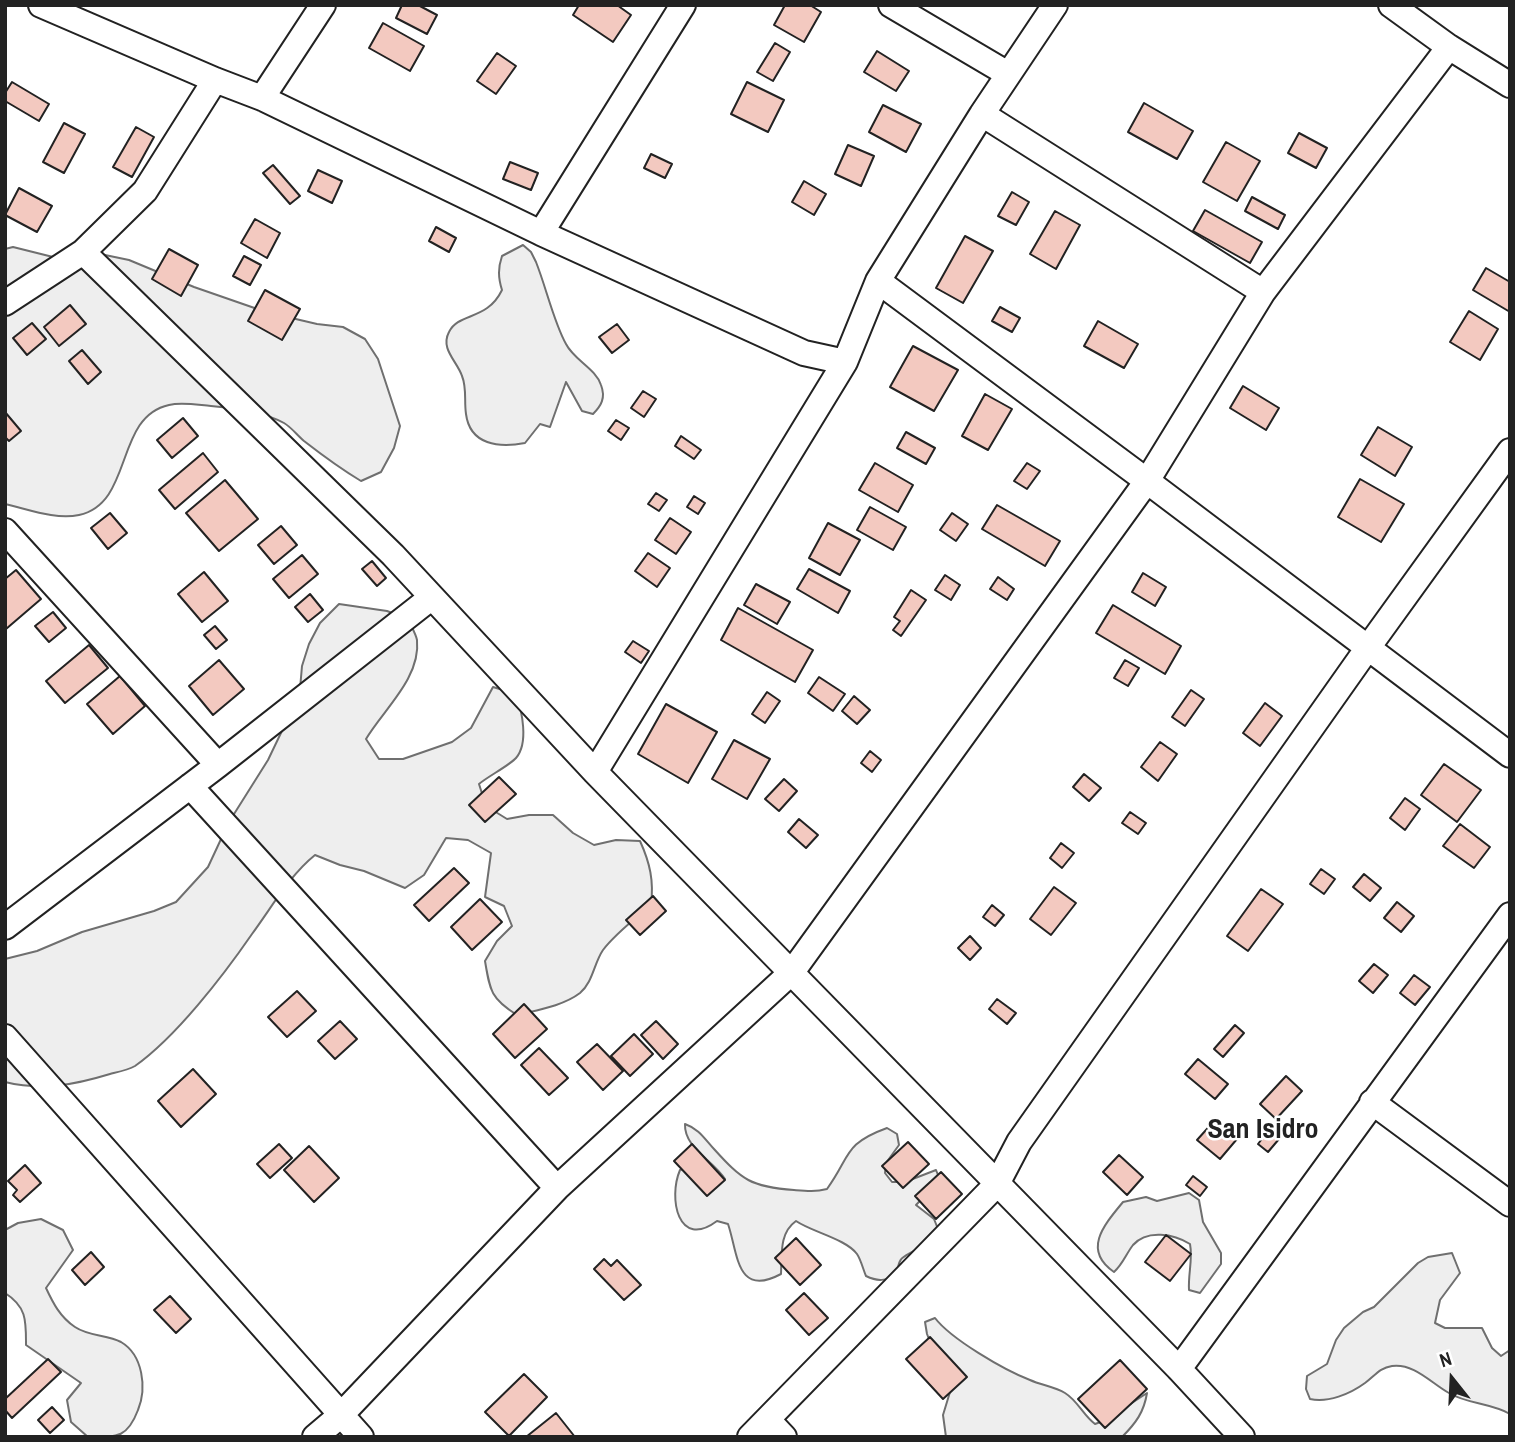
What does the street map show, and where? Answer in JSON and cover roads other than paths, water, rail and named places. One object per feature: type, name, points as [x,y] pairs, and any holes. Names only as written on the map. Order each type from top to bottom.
[{"type":"street","points":[[41,5],[84,15],[215,80],[262,98],[541,233],[804,353],[845,362]]},
{"type":"street","points":[[262,98],[323,5]]},
{"type":"street","points":[[541,233],[683,5]]},
{"type":"street","points":[[891,5],[1008,74]]},
{"type":"street","points":[[595,772],[845,362],[878,281],[982,114],[1055,5]]},
{"type":"street","points":[[1391,5],[1449,47],[1510,85]]},
{"type":"street","points":[[315,1437],[341,1415],[557,1188],[792,972],[1147,481],[1263,292],[1449,47]]},
{"type":"street","points":[[5,303],[83,252],[145,191],[215,80]]},
{"type":"street","points":[[982,114],[1263,292]]},
{"type":"street","points":[[83,252],[393,555],[595,772],[1180,1369],[1242,1437]]},
{"type":"street","points":[[878,281],[1510,755]]},
{"type":"street","points":[[750,1437],[776,1428],[997,1184],[1019,1142],[1510,451]]},
{"type":"street","points":[[5,531],[218,765]]},
{"type":"street","points":[[5,927],[432,597]]},
{"type":"street","points":[[190,786],[557,1188]]},
{"type":"street","points":[[1180,1369],[1372,1101],[1510,915]]},
{"type":"street","points":[[5,1037],[361,1437]]},
{"type":"street","points":[[1372,1101],[1510,1204]]},
{"type":"district","name":"San Isidro","points":[[1263,1130]]}]
